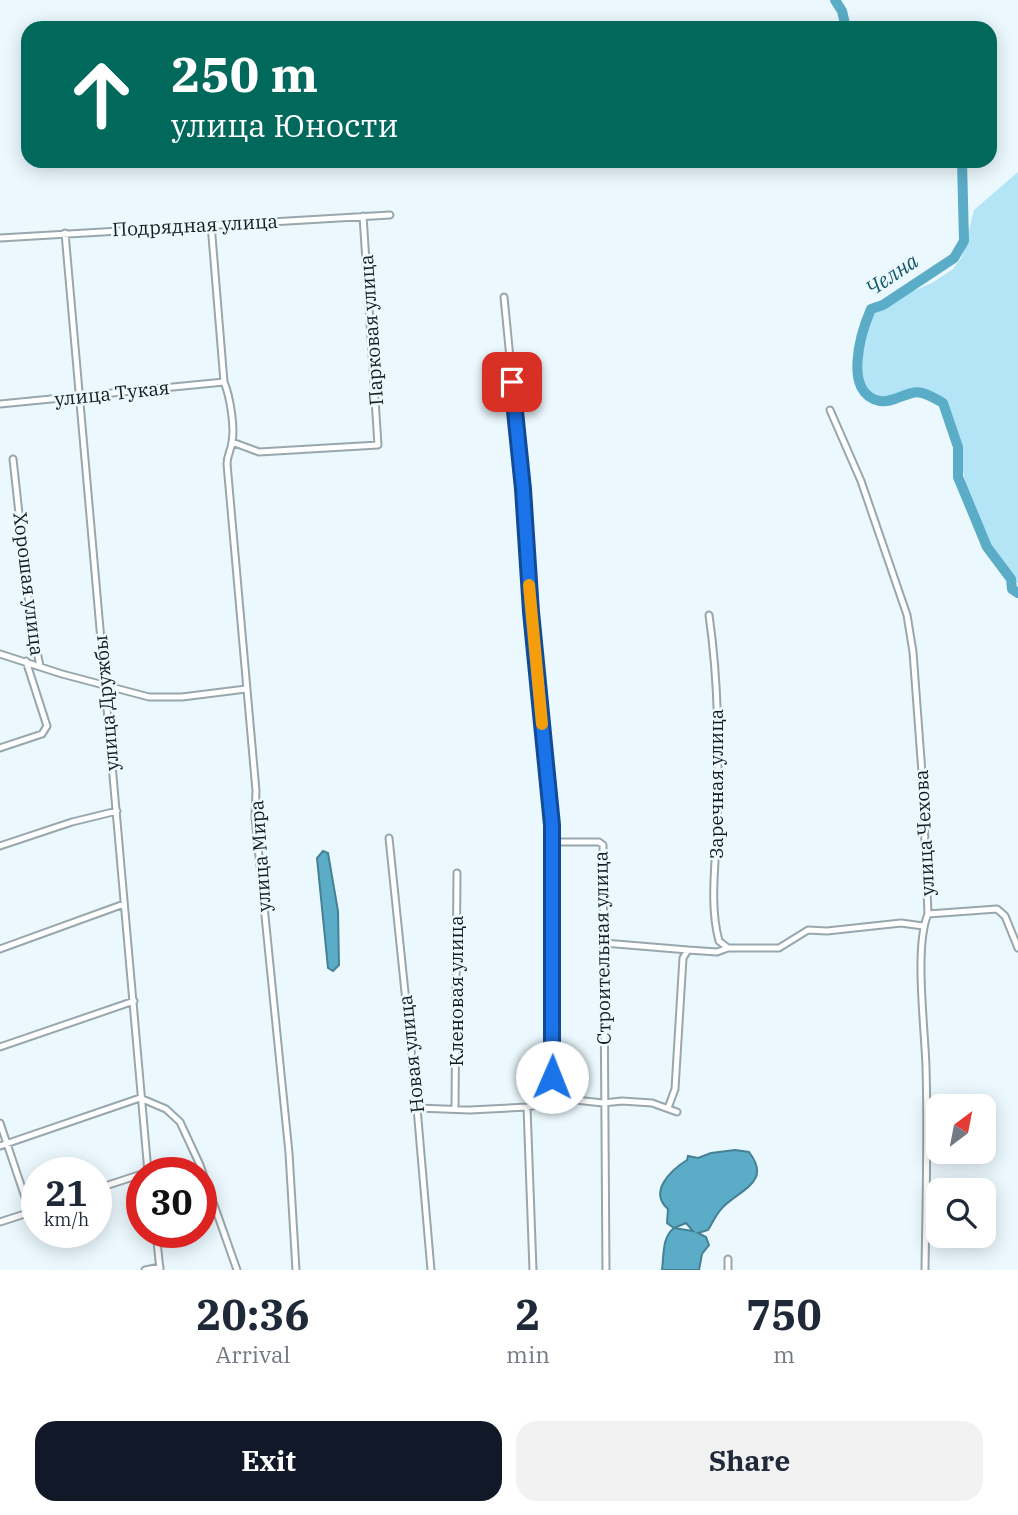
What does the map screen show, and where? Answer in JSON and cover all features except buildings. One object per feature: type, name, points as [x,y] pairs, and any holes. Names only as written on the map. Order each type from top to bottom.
[{"type":"street","name":"Подрядная улица","points":[[0,237],[390,215]]},
{"type":"street","name":"Парковая улица","points":[[232,442],[260,452],[378,444],[363,216]]},
{"type":"street","name":"улица Мира","points":[[211,224],[224,382],[230,394],[232,442],[227,454],[227,464],[256,791],[255,817],[289,1153],[296,1270]]},
{"type":"street","name":"улица Дружбы","points":[[65,233],[134,1001],[145,1157]]},
{"type":"street","points":[[504,297],[553,842],[552,1077],[555,1100]]},
{"type":"street","name":"улица Тукая","points":[[0,404],[224,382]]},
{"type":"street","name":"улица Чехова","points":[[830,410],[861,481],[906,615],[913,652],[928,914],[923,926],[922,971],[926,1069],[925,1270]]},
{"type":"street","name":"Хорошая улица","points":[[13,459],[32,622],[40,666]]},
{"type":"street","name":"Заречная улица","points":[[709,615],[716,664],[718,796],[713,919],[719,942],[728,948]]},
{"type":"street","points":[[0,654],[149,697],[182,697],[246,689]]},
{"type":"street","points":[[0,748],[42,734],[47,726],[26,661]]},
{"type":"street","points":[[0,846],[72,822],[117,811]]},
{"type":"street","name":"Новая улица","points":[[388,838],[417,1108],[430,1270]]},
{"type":"street","name":"Строительная улица","points":[[553,842],[602,842],[606,1270]]},
{"type":"street","name":"Кленовая улица","points":[[455,1110],[457,873]]},
{"type":"street","points":[[0,949],[124,904]]},
{"type":"street","points":[[928,914],[997,909],[1005,916],[1018,948]]},
{"type":"street","points":[[604,943],[717,952],[728,948],[779,948],[808,930],[901,923],[923,926]]},
{"type":"street","points":[[668,1108],[675,1089],[683,958],[688,950]]},
{"type":"street","points":[[0,1046],[134,1001]]},
{"type":"street","points":[[0,1146],[141,1098],[166,1109],[180,1122],[200,1165],[237,1270]]},
{"type":"street","points":[[417,1108],[455,1110],[527,1107],[566,1098],[603,1103],[642,1102],[677,1112]]},
{"type":"street","points":[[527,1107],[533,1270]]},
{"type":"street","points":[[0,1123],[21,1178]]},
{"type":"street","points":[[0,1222],[21,1215]]},
{"type":"street","points":[[145,1270],[160,1269],[158,1248]]},
{"type":"street","points":[[728,1259],[728,1270]]},
{"type":"shaded area","points":[[1018,172],[1018,583],[994,554],[976,520],[968,496],[954,424],[948,409],[922,396],[888,404],[879,403],[867,394],[861,363],[865,325],[873,309],[887,308],[953,269],[962,257],[974,210]]},
{"type":"shaded area","points":[[323,851],[328,853],[338,911],[339,965],[333,971],[328,968],[317,858]]},
{"type":"shaded area","points":[[735,1150],[749,1152],[755,1162],[756,1178],[721,1210],[708,1230],[698,1233],[706,1237],[709,1245],[702,1254],[699,1270],[662,1270],[665,1241],[674,1228],[667,1223],[668,1209],[660,1196],[664,1182],[674,1169],[687,1160],[688,1156],[698,1158],[711,1153]],"holes":[[[686,1223],[693,1231],[674,1228]]]},
{"type":"waterway","name":"Челна","points":[[835,0],[844,21]]},
{"type":"waterway","name":"Челна","points":[[962,168],[964,241],[954,258],[883,305],[871,309],[859,346],[858,375],[861,387],[868,396],[880,401],[916,392],[943,403],[958,447],[958,477],[987,547],[1011,579],[1012,589],[1018,593]]},
{"type":"slow traffic","points":[[529,585],[542,724]]},
{"type":"route","points":[[512,382],[552,825],[552,1077]]}]
